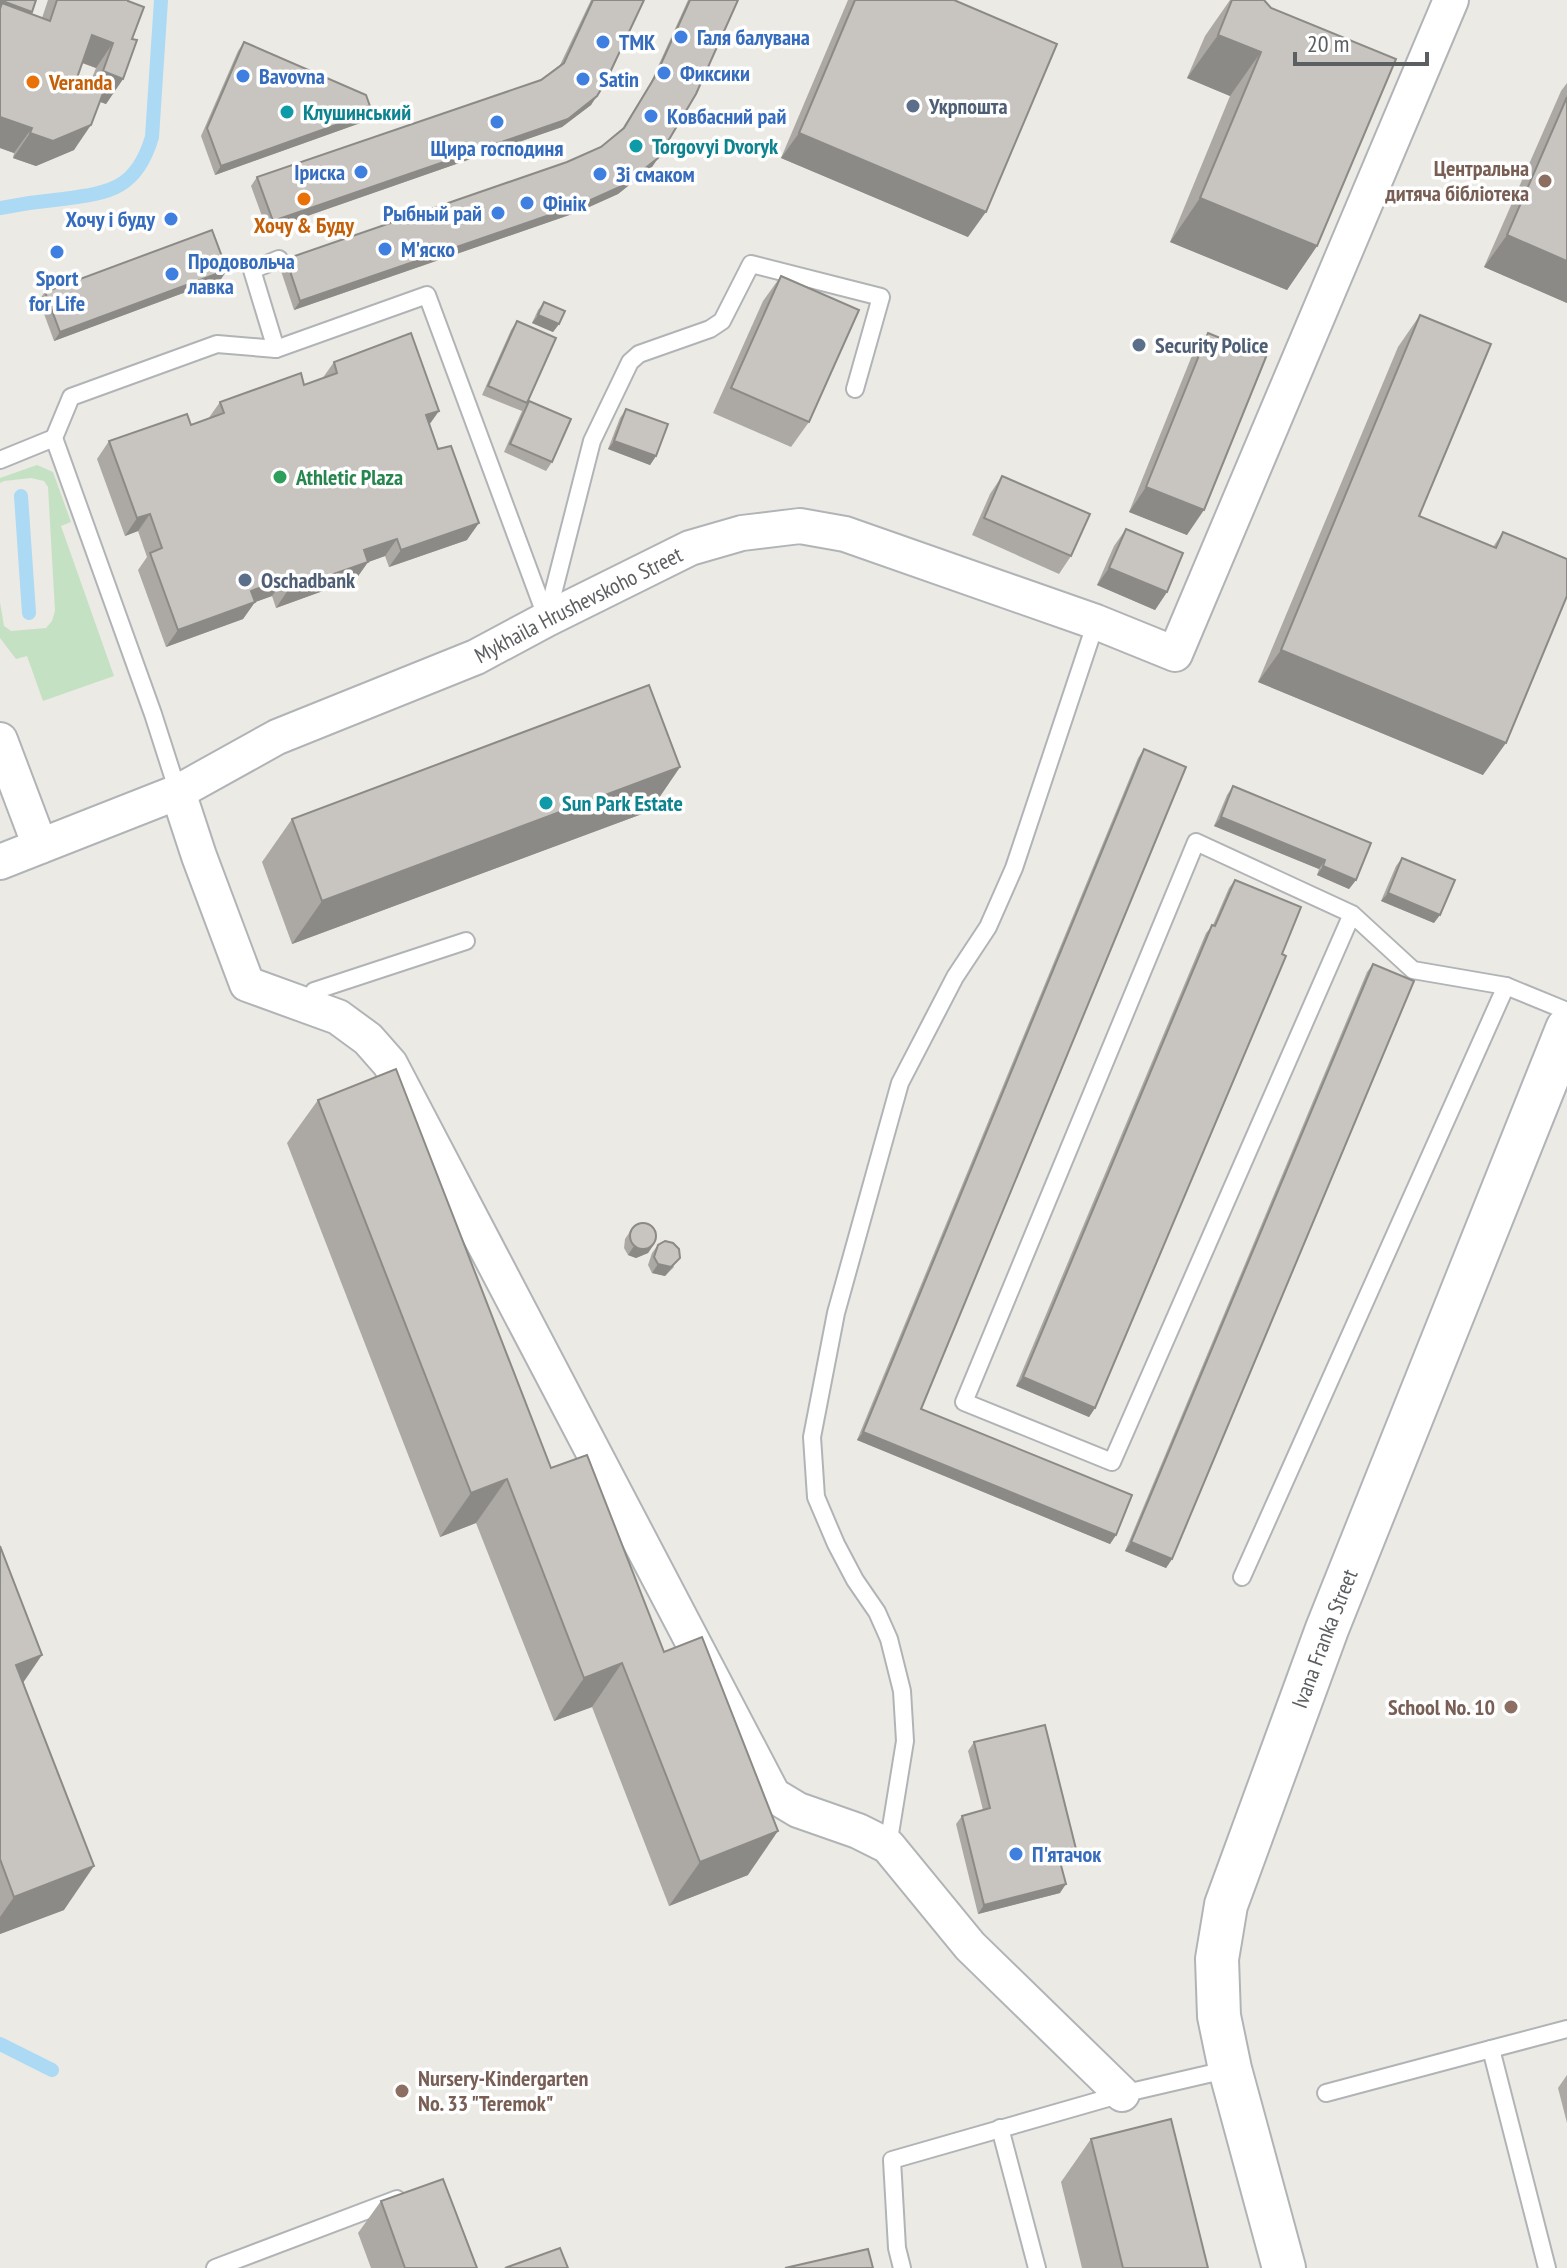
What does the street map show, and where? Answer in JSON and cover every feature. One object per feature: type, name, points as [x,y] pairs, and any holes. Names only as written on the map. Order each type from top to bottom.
[{"type":"street","name":"Mykhaila Hrushevskoho Street","points":[[0,862],[178,792],[277,737],[476,657],[690,548],[742,533],[800,526],[845,534],[1096,622],[1175,654],[1451,0]]},
{"type":"street","points":[[0,740],[40,846]]},
{"type":"street","points":[[178,792],[247,984],[338,1017],[368,1039],[390,1064],[773,1795],[798,1810],[858,1831],[888,1846],[970,1946],[1122,2094]]},
{"type":"street","name":"Ivana Franka Street","points":[[1284,2268],[1230,2069],[1219,2016],[1217,1959],[1226,1905],[1327,1629],[1567,1029]]},
{"type":"lane","points":[[276,349],[252,270],[279,259]]},
{"type":"lane","points":[[547,619],[592,441],[630,362],[639,354],[710,329],[722,321],[751,264],[881,297],[855,389]]},
{"type":"lane","points":[[178,792],[54,438],[71,397],[217,344],[276,349],[427,295],[547,619]]},
{"type":"lane","points":[[0,460],[54,438]]},
{"type":"lane","points":[[888,1846],[905,1741],[902,1691],[889,1639],[877,1612],[836,1544],[816,1497],[812,1437],[836,1313],[900,1083],[955,977],[988,927],[1014,868],[1096,622]]},
{"type":"lane","points":[[1352,914],[1112,1462],[964,1402],[1196,842],[1352,914],[1413,970],[1506,986],[1567,1011]]},
{"type":"lane","points":[[305,1005],[314,991],[466,941]]},
{"type":"lane","points":[[1242,1577],[1506,986]]},
{"type":"lane","points":[[1326,2093],[1567,2029]]},
{"type":"lane","points":[[1491,2049],[1547,2268]]},
{"type":"lane","points":[[902,2268],[897,2248],[892,2160],[1122,2094],[1230,2069]]},
{"type":"lane","points":[[1000,2128],[1037,2268]]},
{"type":"lane","points":[[215,2268],[415,2193]]},
{"type":"green space","points":[[37,465],[53,472],[71,522],[61,526],[114,676],[43,701],[27,656],[16,659],[0,638],[0,602],[4,626],[11,631],[46,628],[55,611],[48,487],[44,481],[31,478],[0,483],[0,478]]},
{"type":"building","points":[[0,0],[36,0],[32,12]]},
{"type":"building","name":"Veranda","points":[[57,0],[128,0],[144,7],[132,39],[137,40],[123,79],[103,71],[113,43],[92,35],[77,78],[105,88],[91,125],[53,141],[30,133],[32,128],[0,117],[0,9],[2,3],[50,21]]},
{"type":"building","points":[[593,0],[644,0],[597,96],[568,119],[273,221],[257,177],[541,80],[564,63]]},
{"type":"building","name":"Torgovyi Dvoryk","points":[[690,0],[738,0],[696,94],[658,158],[624,185],[584,203],[300,301],[286,259],[567,162],[601,147],[624,128],[656,75]]},
{"type":"building","name":"Укрпошта","points":[[855,0],[954,0],[1057,44],[986,212],[799,133]]},
{"type":"building","points":[[1232,0],[1264,0],[1271,8],[1396,59],[1317,246],[1200,198],[1261,52],[1218,35]]},
{"type":"building","name":"Клушинський","points":[[244,42],[366,95],[372,112],[221,166],[207,128]]},
{"type":"building","points":[[1567,97],[1567,261],[1507,235]]},
{"type":"building","points":[[212,230],[227,270],[60,332],[45,292]]},
{"type":"building","points":[[781,276],[859,310],[809,422],[731,388]]},
{"type":"building","points":[[544,302],[565,311],[559,324],[538,315]]},
{"type":"building","points":[[1420,315],[1491,344],[1419,516],[1496,548],[1503,532],[1567,559],[1567,596],[1506,743],[1281,650]]},
{"type":"building","points":[[517,321],[556,338],[527,403],[488,386]]},
{"type":"building","points":[[411,333],[439,411],[426,415],[438,449],[451,446],[479,523],[401,550],[397,539],[364,550],[368,562],[288,590],[284,579],[251,591],[255,602],[178,630],[150,553],[162,548],[150,514],[137,518],[109,441],[187,414],[191,425],[224,413],[220,402],[301,373],[304,385],[337,373],[334,362]]},
{"type":"building","points":[[1208,333],[1266,357],[1204,510],[1146,487]]},
{"type":"building","points":[[529,401],[571,419],[552,462],[510,444]]},
{"type":"building","points":[[626,409],[668,424],[656,456],[614,441]]},
{"type":"building","points":[[1002,476],[1090,514],[1071,556],[984,518]]},
{"type":"building","points":[[1126,529],[1183,553],[1167,592],[1109,568]]},
{"type":"building","points":[[649,685],[680,767],[322,901],[292,819]]},
{"type":"building","points":[[1144,749],[1186,767],[921,1409],[1132,1495],[1116,1535],[863,1432]]},
{"type":"building","points":[[1233,786],[1371,843],[1356,880],[1323,866],[1325,860],[1221,817]]},
{"type":"building","points":[[1402,858],[1455,880],[1440,915],[1388,893]]},
{"type":"building","points":[[1235,880],[1301,907],[1282,954],[1286,956],[1095,1408],[1023,1377],[1212,925],[1215,926]]},
{"type":"building","points":[[1373,964],[1414,981],[1172,1559],[1131,1542]]},
{"type":"building","points":[[396,1069],[551,1468],[587,1455],[664,1652],[702,1637],[778,1831],[700,1862],[622,1663],[584,1678],[507,1479],[471,1493],[318,1100]]},
{"type":"building","points":[[643,1223],[652,1227],[656,1236],[652,1245],[643,1249],[634,1245],[630,1236],[634,1227]]},
{"type":"building","points":[[665,1241],[679,1249],[680,1258],[671,1267],[658,1264],[654,1257],[658,1245]]},
{"type":"building","points":[[0,1546],[42,1655],[16,1665],[94,1866],[14,1897],[0,1859]]},
{"type":"building","name":"П'ятачок","points":[[1045,1725],[1077,1853],[1059,1858],[1066,1884],[984,1905],[962,1816],[990,1808],[974,1742]]},
{"type":"building","points":[[1171,2119],[1208,2268],[1123,2268],[1091,2139]]},
{"type":"building","points":[[443,2179],[477,2268],[405,2268],[381,2201]]},
{"type":"building","points":[[560,2248],[568,2268],[505,2268]]},
{"type":"building","points":[[868,2249],[873,2268],[785,2268]]},
{"type":"waterway","points":[[0,208],[95,194],[120,185],[139,167],[152,137],[161,0]]},
{"type":"waterway","points":[[21,496],[29,613]]},
{"type":"waterway","points":[[0,2044],[52,2070]]},
{"type":"place","name":"Галя балувана","points":[[681,37]]},
{"type":"place","name":"ТМК","points":[[603,42]]},
{"type":"place","name":"Фиксики","points":[[664,73]]},
{"type":"place","name":"Bavovna","points":[[243,76]]},
{"type":"place","name":"Satin","points":[[583,79]]},
{"type":"place","name":"Veranda","points":[[33,82]]},
{"type":"place","name":"Укрпошта","points":[[913,106]]},
{"type":"place","name":"Клушинський","points":[[287,112]]},
{"type":"place","name":"Ковбасний рай","points":[[651,116]]},
{"type":"place","name":"Щира господиня","points":[[497,122]]},
{"type":"place","name":"Torgovyi Dvoryk","points":[[636,146]]},
{"type":"place","name":"Іриска","points":[[361,172]]},
{"type":"place","name":"Зі смаком","points":[[600,174]]},
{"type":"place","name":"Центральна дитяча бібліотека","points":[[1545,181]]},
{"type":"place","name":"Хочу & Буду","points":[[304,199]]},
{"type":"place","name":"Фінік","points":[[527,203]]},
{"type":"place","name":"Рыбный рай","points":[[498,213]]},
{"type":"place","name":"Хочу і буду","points":[[171,219]]},
{"type":"place","name":"М'яско","points":[[385,249]]},
{"type":"place","name":"Sport for Life","points":[[57,252]]},
{"type":"place","name":"Продовольча лавка","points":[[172,274]]},
{"type":"place","name":"Security Police","points":[[1139,345]]},
{"type":"place","name":"Athletic Plaza","points":[[280,477]]},
{"type":"place","name":"Oschadbank","points":[[245,580]]},
{"type":"place","name":"Sun Park Estate","points":[[546,803]]},
{"type":"place","name":"School No. 10","points":[[1511,1707]]},
{"type":"place","name":"П'ятачок","points":[[1016,1854]]},
{"type":"place","name":"Nursery-Kindergarten No. 33 \"Teremok\"","points":[[402,2091]]}]
